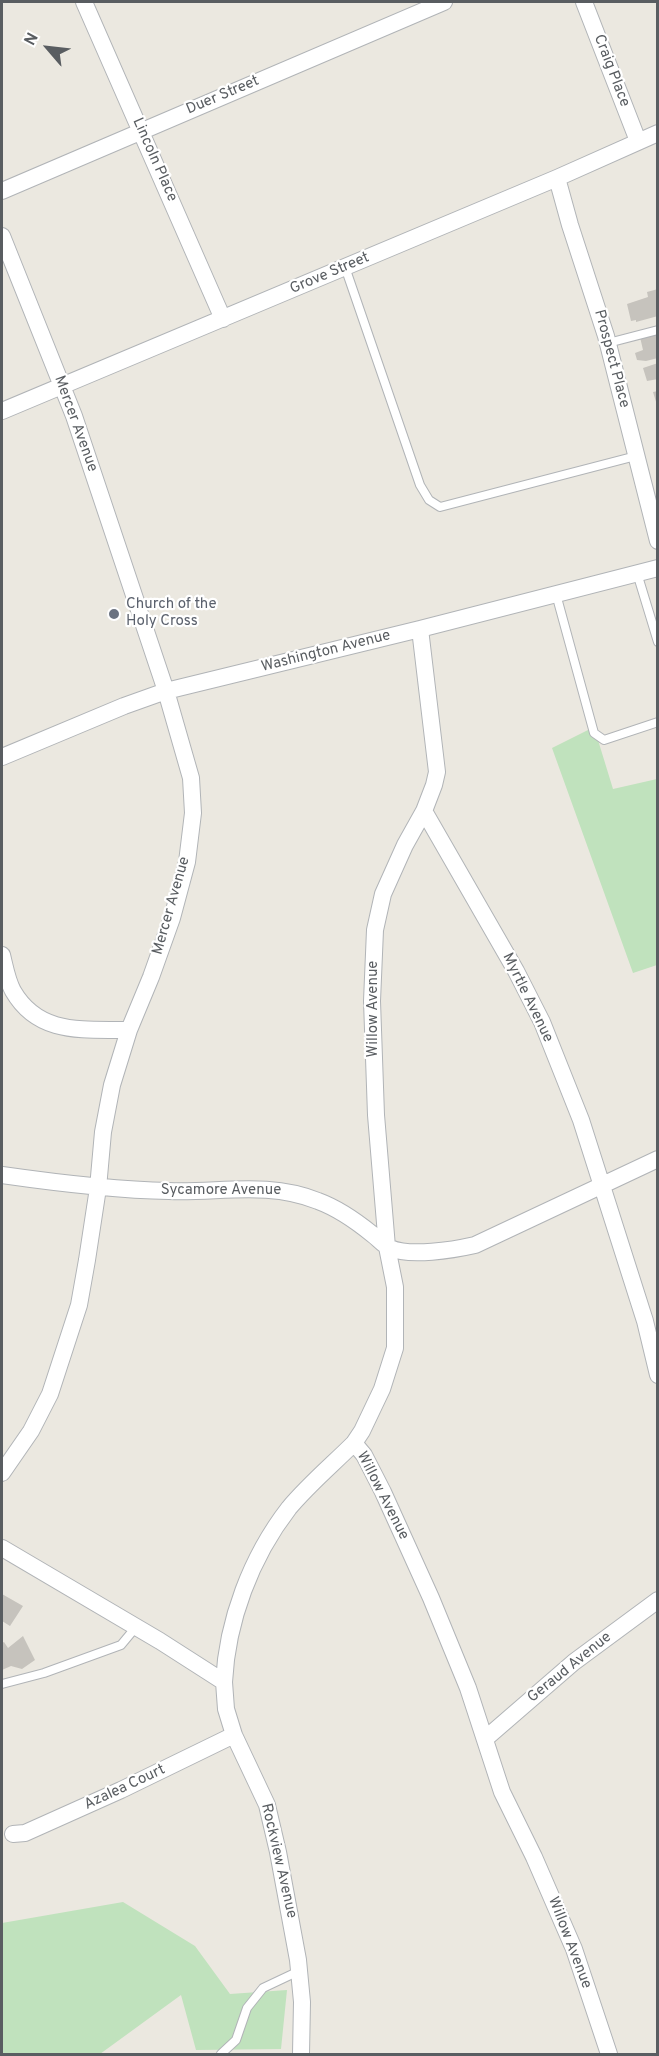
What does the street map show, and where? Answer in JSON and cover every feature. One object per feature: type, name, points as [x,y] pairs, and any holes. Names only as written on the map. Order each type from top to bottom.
[{"type":"street","name":"Lincoln Place","points":[[84,2],[223,319]]},
{"type":"street","name":"Duer Street","points":[[2,191],[444,2]]},
{"type":"street","name":"Craig Place","points":[[584,2],[638,141]]},
{"type":"street","name":"Grove Street","points":[[2,411],[557,178],[657,133]]},
{"type":"street","name":"Prospect Place","points":[[557,178],[608,343],[657,541]]},
{"type":"street","name":"Mercer Avenue","points":[[2,236],[78,427],[166,691],[191,777],[193,813],[187,861],[171,918],[129,1030],[112,1085],[103,1132],[98,1188],[79,1305],[50,1394],[32,1431],[2,1473]]},
{"type":"street","name":"Washington Avenue","points":[[2,757],[124,705],[166,691],[657,568]]},
{"type":"street","points":[[420,628],[437,772],[424,812]]},
{"type":"street","name":"Myrtle Avenue","points":[[424,812],[516,971],[542,1022],[581,1120],[645,1321],[657,1375]]},
{"type":"street","name":"Willow Avenue","points":[[424,812],[405,845],[383,894],[375,930],[372,1001],[375,1081],[387,1247],[395,1287],[394,1348],[382,1389],[354,1443],[364,1455],[383,1492],[431,1598],[468,1688],[502,1792],[534,1857],[574,1949],[609,2055]]},
{"type":"street","points":[[2,955],[12,989],[33,1014],[45,1022],[68,1029],[129,1030]]},
{"type":"street","points":[[387,1247],[401,1252],[451,1250],[475,1245],[657,1160]]},
{"type":"street","name":"Sycamore Avenue","points":[[2,1175],[98,1188],[173,1192],[238,1188],[289,1191],[320,1201],[353,1220],[387,1247]]},
{"type":"street","name":"Rockview Avenue","points":[[301,2055],[300,1971],[280,1863],[267,1805],[234,1735],[226,1708],[225,1653],[250,1572],[270,1535],[291,1506],[354,1443]]},
{"type":"street","points":[[2,1548],[224,1682]]},
{"type":"street","name":"Geraud Avenue","points":[[485,1739],[574,1662],[657,1600]]},
{"type":"street","name":"Azalea Court","points":[[13,1834],[25,1833],[121,1790],[234,1735]]},
{"type":"lane","points":[[345,267],[420,486],[429,500],[440,507],[636,456]]},
{"type":"lane","points":[[608,343],[657,330]]},
{"type":"lane","points":[[637,573],[657,642]]},
{"type":"lane","points":[[556,594],[594,733],[604,740],[657,723]]},
{"type":"lane","points":[[2,1684],[44,1673],[121,1645],[136,1627]]},
{"type":"lane","points":[[221,2055],[236,2040],[247,2008],[263,1988],[300,1971]]},
{"type":"green space","points":[[594,727],[613,789],[657,779],[657,965],[633,973],[552,748]]},
{"type":"green space","points":[[123,1902],[195,1946],[230,1994],[287,1990],[281,2049],[196,2050],[181,1995],[100,2054],[2,2054],[2,1923]]},
{"type":"building","points":[[658,289],[658,316],[636,322],[636,320],[631,321],[627,304],[648,297],[647,292]]},
{"type":"building","points":[[658,333],[658,358],[646,361],[637,360],[635,353],[643,350],[640,337]]},
{"type":"building","points":[[658,363],[658,379],[647,381],[643,368]]},
{"type":"building","points":[[658,391],[658,405],[657,405],[653,392]]},
{"type":"building","points":[[2,1594],[23,1606],[10,1626],[2,1621]]},
{"type":"building","points":[[23,1636],[35,1660],[22,1669],[11,1666],[2,1670],[2,1643],[4,1642],[8,1648]]},
{"type":"place","name":"Church of the Holy Cross","points":[[114,614]]}]
